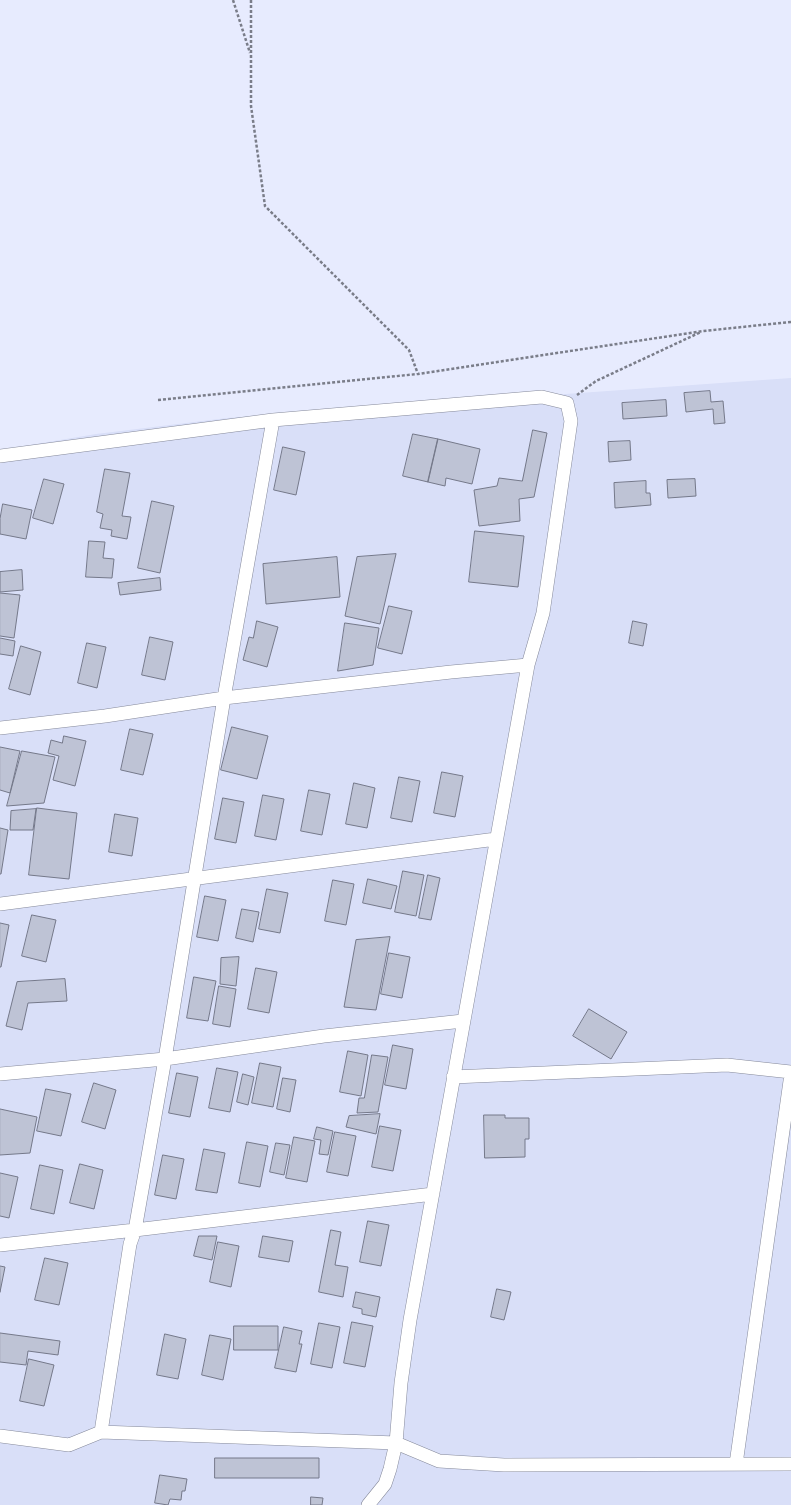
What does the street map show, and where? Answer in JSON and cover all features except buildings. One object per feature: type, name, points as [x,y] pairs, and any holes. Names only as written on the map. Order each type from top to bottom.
[{"type":"street","points":[[0,456],[273,420],[542,397],[567,403],[571,420],[542,613],[528,665],[410,1320],[401,1383],[396,1443],[385,1484],[368,1505]]},
{"type":"street","points":[[101,1432],[130,1244],[135,1230],[165,1059],[224,698],[273,420]]},
{"type":"street","points":[[0,728],[105,716],[224,698],[451,672],[528,665]]},
{"type":"street","points":[[0,904],[496,839]]},
{"type":"street","points":[[0,1074],[165,1059],[324,1036],[463,1021]]},
{"type":"street","points":[[453,1077],[727,1065],[791,1073],[736,1464]]},
{"type":"street","points":[[0,1245],[433,1194]]},
{"type":"street","points":[[0,1436],[69,1445],[101,1432],[396,1443],[439,1461],[504,1465],[791,1464]]},
{"type":"path","points":[[233,0],[251,56]]},
{"type":"path","points":[[251,0],[252,106],[265,206],[409,350],[418,374]]},
{"type":"path","points":[[158,400],[418,374],[703,331],[791,322]]},
{"type":"path","points":[[567,403],[596,381],[703,331]]},
{"type":"shaded area","points":[[791,378],[791,1505],[0,1505],[0,450],[96,434],[227,418]]}]
